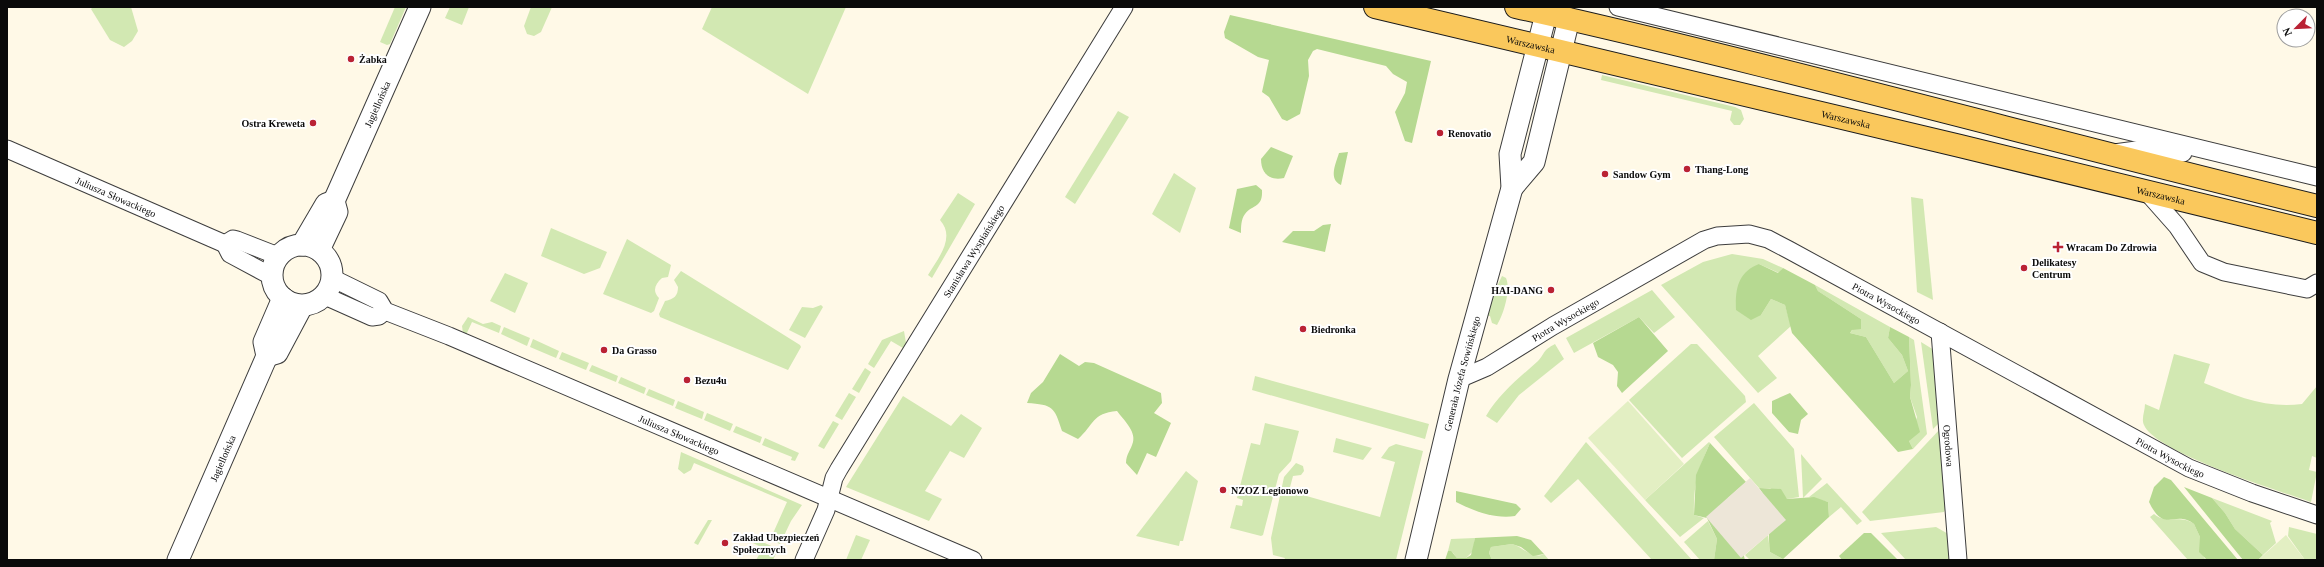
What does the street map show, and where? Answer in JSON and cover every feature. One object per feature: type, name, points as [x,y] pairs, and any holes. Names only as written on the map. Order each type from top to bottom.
[{"type":"main road","name":"Warszawska","points":[[1375,7],[1561,53],[2146,191],[2317,233]]},
{"type":"main road","points":[[1516,7],[1570,13],[2106,155],[2317,206]]},
{"type":"street","name":"Jagiellońska","points":[[310,248],[326,204],[334,201],[420,7]]},
{"type":"street","name":"Stanisława Wyspiańskiego","points":[[804,560],[829,498],[834,478],[839,468],[1124,7]]},
{"type":"street","points":[[1618,7],[2245,159],[2317,178]]},
{"type":"street","name":"Generała Józefa Sowińskiego","points":[[1416,560],[1459,379],[1512,188],[1510,154],[1547,10]]},
{"type":"street","name":"Generała Józefa Sowińskiego","points":[[1512,188],[1534,162],[1570,13]]},
{"type":"street","name":"Juliusza Słowackiego","points":[[7,149],[225,244],[230,254],[271,276]]},
{"type":"street","points":[[2106,155],[2144,149],[2245,159]]},
{"type":"street","points":[[2146,191],[2177,226],[2202,263],[2224,272],[2307,289],[2317,283]]},
{"type":"street","name":"Piotra Wysockiego","points":[[1459,379],[1488,367],[1537,335],[1689,247],[1717,236],[1749,234],[1768,239],[2189,468],[2252,493],[2317,515]]},
{"type":"street","name":"Juliusza Słowackiego","points":[[225,244],[233,239],[278,256]]},
{"type":"street","points":[[292,246],[310,248],[331,266],[328,287],[312,304],[302,306],[293,304],[283,298],[274,287],[271,276],[273,266],[278,256],[292,246]]},
{"type":"street","name":"Juliusza Słowackiego","points":[[328,287],[372,317],[379,316],[385,311],[449,336],[973,560]]},
{"type":"street","name":"Jagiellońska","points":[[178,560],[267,356],[264,342],[283,298]]},
{"type":"street","name":"Jagiellońska","points":[[267,356],[277,353],[302,306]]},
{"type":"street","name":"Ogrodowa","points":[[1940,332],[1958,560]]},
{"type":"green space","points":[[93,7],[131,7],[138,31],[132,41],[124,47],[110,40],[91,9]]},
{"type":"green space","points":[[395,7],[406,7],[390,44],[387,45],[380,42]]},
{"type":"green space","points":[[450,7],[469,7],[462,25],[445,18]]},
{"type":"green space","points":[[531,7],[552,7],[541,32],[534,36],[527,34],[524,26]]},
{"type":"green space","points":[[712,7],[846,7],[808,94],[702,29]]},
{"type":"green space","points":[[1230,15],[1431,61],[1412,143],[1405,141],[1395,112],[1405,93],[1407,82],[1393,74],[1386,66],[1317,49],[1313,51],[1308,60],[1309,76],[1300,114],[1287,121],[1282,119],[1269,97],[1262,92],[1269,60],[1258,57],[1225,38],[1224,32]]},
{"type":"green space","points":[[1602,75],[1735,107],[1741,110],[1744,119],[1740,125],[1734,125],[1730,120],[1732,111],[1601,80]]},
{"type":"green space","points":[[1118,111],[1129,117],[1075,204],[1065,197]]},
{"type":"green space","points":[[1271,147],[1293,156],[1284,178],[1279,179],[1271,177],[1267,175],[1263,169],[1261,159]]},
{"type":"green space","points":[[1348,152],[1341,185],[1335,179],[1334,170],[1339,153]]},
{"type":"green space","points":[[1174,173],[1196,188],[1180,233],[1152,214]]},
{"type":"green space","points":[[1256,185],[1262,190],[1261,200],[1244,216],[1241,233],[1229,228],[1237,189]]},
{"type":"green space","points":[[958,193],[975,204],[932,278],[928,275],[944,248],[946,241],[944,227],[940,220]]},
{"type":"green space","points":[[1911,197],[1923,199],[1933,300],[1917,292]]},
{"type":"green space","points":[[1331,224],[1325,252],[1282,242],[1293,231],[1314,231],[1323,225]]},
{"type":"green space","points":[[551,228],[607,252],[600,268],[584,274],[541,256]]},
{"type":"green space","points":[[627,239],[671,265],[668,277],[662,278],[656,285],[655,290],[659,298],[654,311],[651,313],[603,294]]},
{"type":"green space","points":[[1732,254],[1763,259],[1783,268],[1779,273],[1759,264],[1761,315],[1771,299],[1785,305],[1791,326],[1758,356],[1777,378],[1758,393],[1661,285],[1703,262]]},
{"type":"green space","points":[[1759,264],[1778,273],[1783,268],[1815,285],[1818,291],[1861,319],[1861,329],[1852,330],[1850,333],[1866,337],[1894,383],[1908,371],[1902,355],[1888,338],[1890,327],[1909,337],[1910,397],[1920,432],[1909,441],[1913,449],[1898,452],[1792,333],[1785,305],[1771,299],[1761,315],[1751,320],[1736,310],[1736,295],[1739,282],[1746,272]]},
{"type":"green space","points":[[681,271],[800,345],[801,347],[788,370],[660,317],[659,314],[665,301],[676,295],[678,287],[674,280]]},
{"type":"green space","points":[[505,273],[528,283],[515,313],[490,301]]},
{"type":"green space","points":[[1502,276],[1506,278],[1508,288],[1504,308],[1497,325],[1492,323],[1490,316],[1486,316],[1490,301]]},
{"type":"green space","points":[[1815,285],[1890,327],[1888,338],[1902,355],[1908,371],[1894,383],[1866,337],[1850,333],[1861,319],[1818,291]]},
{"type":"green space","points":[[1652,290],[1675,317],[1654,333],[1639,317],[1574,353],[1566,338]]},
{"type":"green space","points":[[821,305],[823,307],[805,338],[789,330],[802,307],[813,308]]},
{"type":"green space","points":[[468,317],[483,324],[492,322],[501,326],[499,333],[472,322],[466,335],[463,333],[462,326]]},
{"type":"green space","points":[[1639,317],[1668,351],[1622,393],[1617,386],[1618,372],[1613,365],[1598,357],[1593,343]]},
{"type":"green space","points":[[504,327],[530,338],[527,346],[501,334]]},
{"type":"green space","points":[[904,331],[906,343],[903,348],[891,341],[874,368],[868,364],[882,340]]},
{"type":"green space","points":[[1909,337],[1914,340],[1927,434],[1913,449],[1909,441],[1917,417],[1910,397]]},
{"type":"green space","points":[[533,339],[559,351],[556,358],[530,347]]},
{"type":"green space","points":[[1921,342],[1934,350],[1941,421],[1933,429]]},
{"type":"green space","points":[[1555,344],[1564,359],[1519,395],[1497,423],[1486,416],[1503,393],[1538,361],[1546,350]]},
{"type":"green space","points":[[1691,344],[1697,344],[1745,396],[1746,402],[1682,458],[1629,400]]},
{"type":"green space","points":[[562,352],[589,363],[586,370],[559,359]]},
{"type":"green space","points":[[1060,354],[1079,366],[1085,362],[1094,363],[1161,393],[1162,403],[1154,413],[1171,423],[1156,457],[1147,453],[1137,475],[1126,463],[1133,442],[1133,434],[1131,429],[1117,411],[1109,412],[1098,417],[1078,439],[1062,431],[1057,416],[1051,408],[1027,403],[1031,393],[1043,382]]},
{"type":"green space","points":[[2174,354],[2210,364],[2204,383],[2240,397],[2264,403],[2276,405],[2302,404],[2317,386],[2317,458],[2312,456],[2309,470],[2317,472],[2311,502],[2220,470],[2194,459],[2153,436],[2143,423],[2145,404],[2159,410]]},
{"type":"green space","points":[[592,365],[618,376],[616,382],[589,371]]},
{"type":"green space","points":[[865,368],[871,372],[859,393],[852,389]]},
{"type":"green space","points":[[1255,376],[1429,424],[1425,439],[1252,390]]},
{"type":"green space","points":[[621,377],[646,388],[644,394],[618,383]]},
{"type":"green space","points":[[649,389],[675,400],[673,406],[646,395]]},
{"type":"green space","points":[[849,393],[856,397],[842,420],[835,416]]},
{"type":"green space","points":[[1790,393],[1808,414],[1801,420],[1798,434],[1789,432],[1772,413],[1772,401]]},
{"type":"green space","points":[[903,396],[951,426],[961,414],[982,428],[964,458],[950,451],[925,491],[942,499],[929,521],[846,487]]},
{"type":"green space","points":[[678,401],[704,412],[702,419],[675,408]]},
{"type":"green space","points":[[1628,401],[1684,464],[1645,500],[1588,438]]},
{"type":"green space","points":[[1754,403],[1794,449],[1799,497],[1787,499],[1770,488],[1759,488],[1714,437]]},
{"type":"green space","points":[[707,413],[733,424],[730,431],[704,420]]},
{"type":"green space","points":[[833,421],[839,424],[824,449],[818,446]]},
{"type":"green space","points":[[1265,423],[1299,431],[1291,461],[1279,474],[1263,535],[1261,536],[1230,528],[1236,505],[1242,506],[1243,500],[1237,498],[1251,443],[1260,445]]},
{"type":"green space","points":[[736,426],[762,437],[760,443],[733,432]]},
{"type":"green space","points":[[1941,428],[1946,508],[1944,512],[1870,521],[1862,512]]},
{"type":"green space","points":[[765,438],[799,453],[795,461],[791,460],[792,457],[762,445]]},
{"type":"green space","points":[[1336,438],[1372,448],[1363,460],[1333,452]]},
{"type":"green space","points":[[1586,442],[1692,560],[1652,560],[1578,479],[1551,503],[1544,496]]},
{"type":"green space","points":[[1709,442],[1710,443],[1702,461],[1697,478],[1694,495],[1694,515],[1704,518],[1680,537],[1645,500]]},
{"type":"green space","points":[[1710,443],[1746,482],[1728,498],[1745,560],[1714,560],[1717,539],[1707,518],[1694,515],[1696,475]]},
{"type":"green space","points":[[1396,444],[1423,451],[1396,560],[1284,560],[1285,558],[1273,555],[1271,538],[1284,477],[1296,463],[1303,466],[1304,471],[1301,475],[1293,476],[1289,491],[1380,517],[1395,462],[1381,458],[1389,447]]},
{"type":"green space","points":[[681,452],[802,505],[791,521],[780,544],[770,540],[787,502],[694,463],[691,470],[684,474],[678,469]]},
{"type":"green space","points":[[1801,454],[1822,479],[1803,498]]},
{"type":"green space","points":[[1186,471],[1198,481],[1183,541],[1180,541],[1179,546],[1136,536]]},
{"type":"green space","points":[[2164,477],[2171,480],[2238,560],[2207,560],[2199,552],[2200,537],[2194,524],[2187,520],[2181,519],[2165,520],[2155,512],[2149,502],[2154,487]]},
{"type":"green space","points":[[1827,483],[1862,521],[1857,525],[1841,507],[1829,517],[1828,502],[1809,497]]},
{"type":"green space","points":[[2184,487],[2212,498],[2225,513],[2235,529],[2263,555],[2258,560],[2243,560]]},
{"type":"green space","points":[[1759,488],[1781,489],[1787,499],[1814,497],[1828,502],[1829,517],[1783,559],[1770,552],[1768,510]]},
{"type":"green space","points":[[1456,491],[1516,504],[1521,509],[1515,516],[1507,517],[1484,514],[1456,502]]},
{"type":"green space","points":[[2212,498],[2272,521],[2270,523],[2276,543],[2263,555],[2235,529],[2225,513]]},
{"type":"green space","points":[[2154,514],[2163,519],[2184,520],[2194,524],[2200,537],[2204,558],[2207,560],[2188,560],[2150,517]]},
{"type":"green space","points":[[708,520],[712,520],[698,545],[694,543]]},
{"type":"green space","points":[[1708,521],[1717,539],[1714,560],[1700,560],[1684,542]]},
{"type":"green space","points":[[1936,527],[1950,535],[1952,560],[1906,560],[1881,533]]},
{"type":"green space","points":[[2289,527],[2317,534],[2317,560],[2305,560],[2288,536]]},
{"type":"green space","points":[[1864,533],[1871,533],[1898,560],[1842,560],[1839,556]]},
{"type":"green space","points":[[856,535],[870,540],[861,560],[846,560]]},
{"type":"green space","points":[[1768,535],[1770,552],[1783,559],[1750,560],[1745,555]]},
{"type":"green space","points":[[2286,535],[2305,560],[2258,560]]},
{"type":"green space","points":[[749,536],[778,549],[773,560],[756,560],[763,548],[747,540]]},
{"type":"green space","points":[[1517,536],[1531,540],[1544,554],[1533,556],[1521,547],[1512,544],[1491,547],[1489,553],[1492,560],[1445,560],[1448,551],[1451,551],[1457,558],[1466,558],[1471,555],[1475,538]]},
{"type":"green space","points":[[1475,538],[1473,551],[1466,558],[1457,558],[1453,553],[1448,551],[1451,539]]},
{"type":"green space","points":[[1512,544],[1532,554],[1544,554],[1549,560],[1492,560],[1489,553],[1491,547]]},
{"type":"shaded area","points":[[1750,478],[1786,520],[1741,558],[1706,517]]},
{"type":"place","name":"Żabka","points":[[351,59]]},
{"type":"place","name":"Ostra Kreweta","points":[[313,123]]},
{"type":"place","name":"Renovatio","points":[[1440,133]]},
{"type":"place","name":"Thang-Long","points":[[1687,169]]},
{"type":"place","name":"Sandow Gym","points":[[1605,174]]},
{"type":"place","name":"Wracam Do Zdrowia","points":[[2058,247]]},
{"type":"place","name":"Delikatesy Centrum","points":[[2024,268]]},
{"type":"place","name":"HAI-DANG","points":[[1551,290]]},
{"type":"place","name":"Biedronka","points":[[1303,329]]},
{"type":"place","name":"Da Grasso","points":[[604,350]]},
{"type":"place","name":"Bezu4u","points":[[687,380]]},
{"type":"place","name":"NZOZ Legionowo","points":[[1223,490]]},
{"type":"place","name":"Zakład Ubezpieczeń Społecznych","points":[[725,543]]}]
